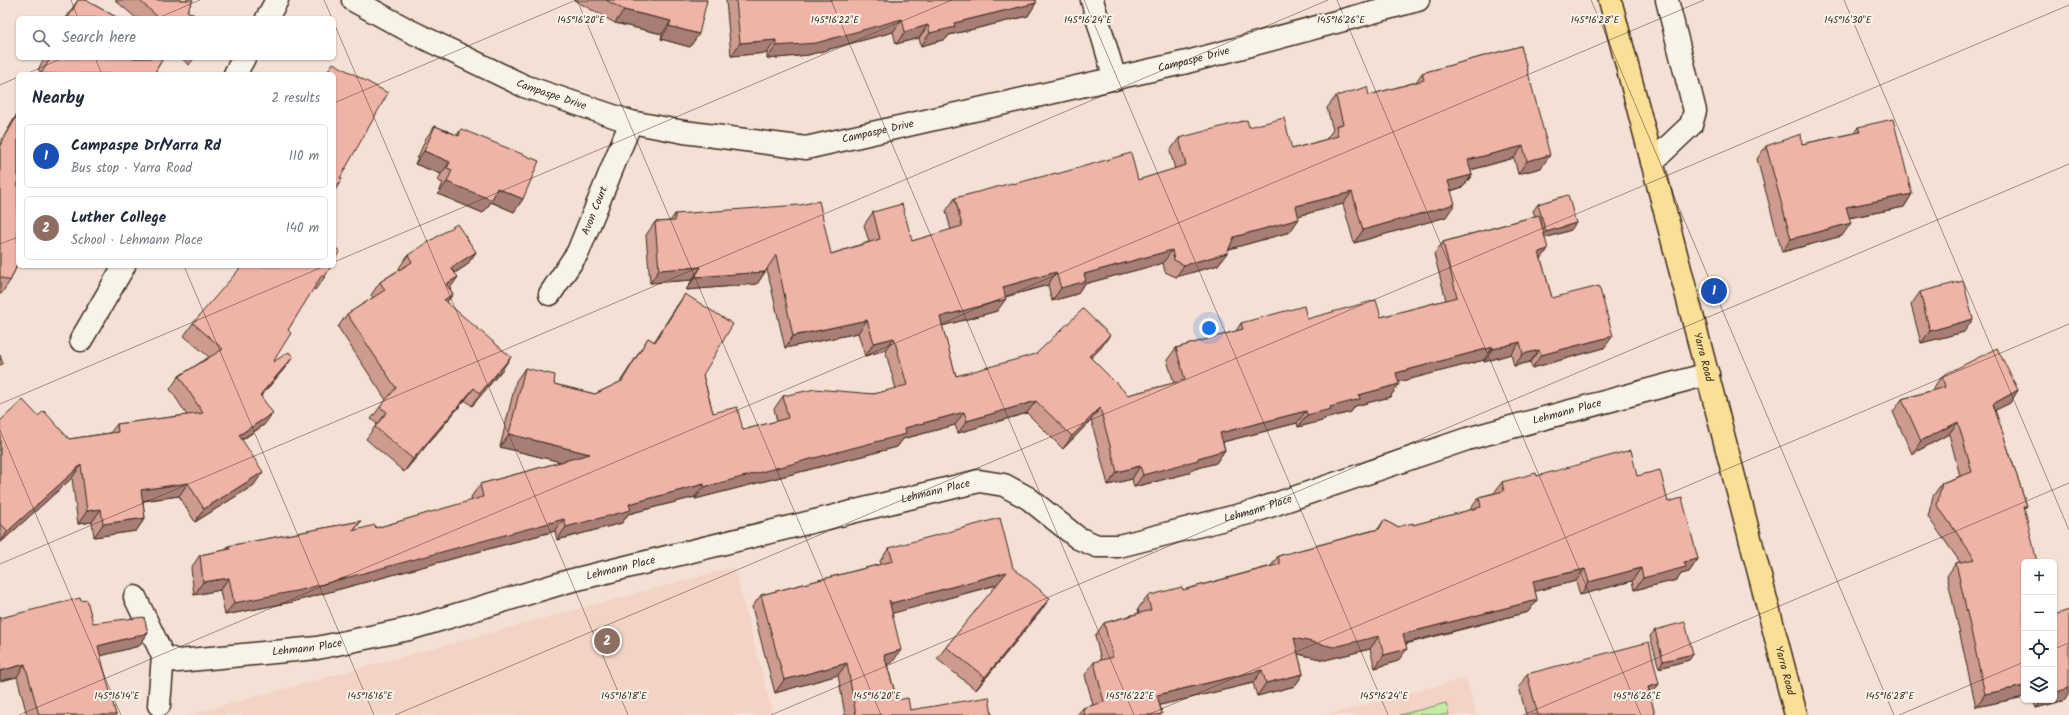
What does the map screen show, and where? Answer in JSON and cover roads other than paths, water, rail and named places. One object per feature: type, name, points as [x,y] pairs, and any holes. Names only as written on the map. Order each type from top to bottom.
[{"type":"main road","name":"Yarra Road","points":[[1610,0],[1796,715]]},
{"type":"street","points":[[268,16],[277,0]]},
{"type":"street","name":"Campaspe Drive","points":[[353,0],[408,30],[524,86],[631,122],[684,132],[806,148],[1186,62],[1418,0]]},
{"type":"street","points":[[1092,0],[1115,79]]},
{"type":"street","points":[[1652,162],[1691,125],[1695,112],[1667,0]]},
{"type":"street","points":[[236,72],[243,60]]},
{"type":"street","name":"Avon Court","points":[[550,294],[578,252],[631,122]]},
{"type":"street","points":[[81,340],[123,268]]},
{"type":"street","name":"Lehmann Place","points":[[163,656],[178,661],[316,648],[409,629],[569,581],[980,481],[1004,485],[1028,498],[1078,538],[1097,546],[1119,546],[1252,512],[1467,439],[1708,374]]},
{"type":"street","points":[[135,597],[163,656],[159,705]]},
{"type":"place","name":"Campaspe Dr/Yarra Rd","points":[[1714,291]]},
{"type":"place","name":"Luther College","points":[[607,641]]}]
